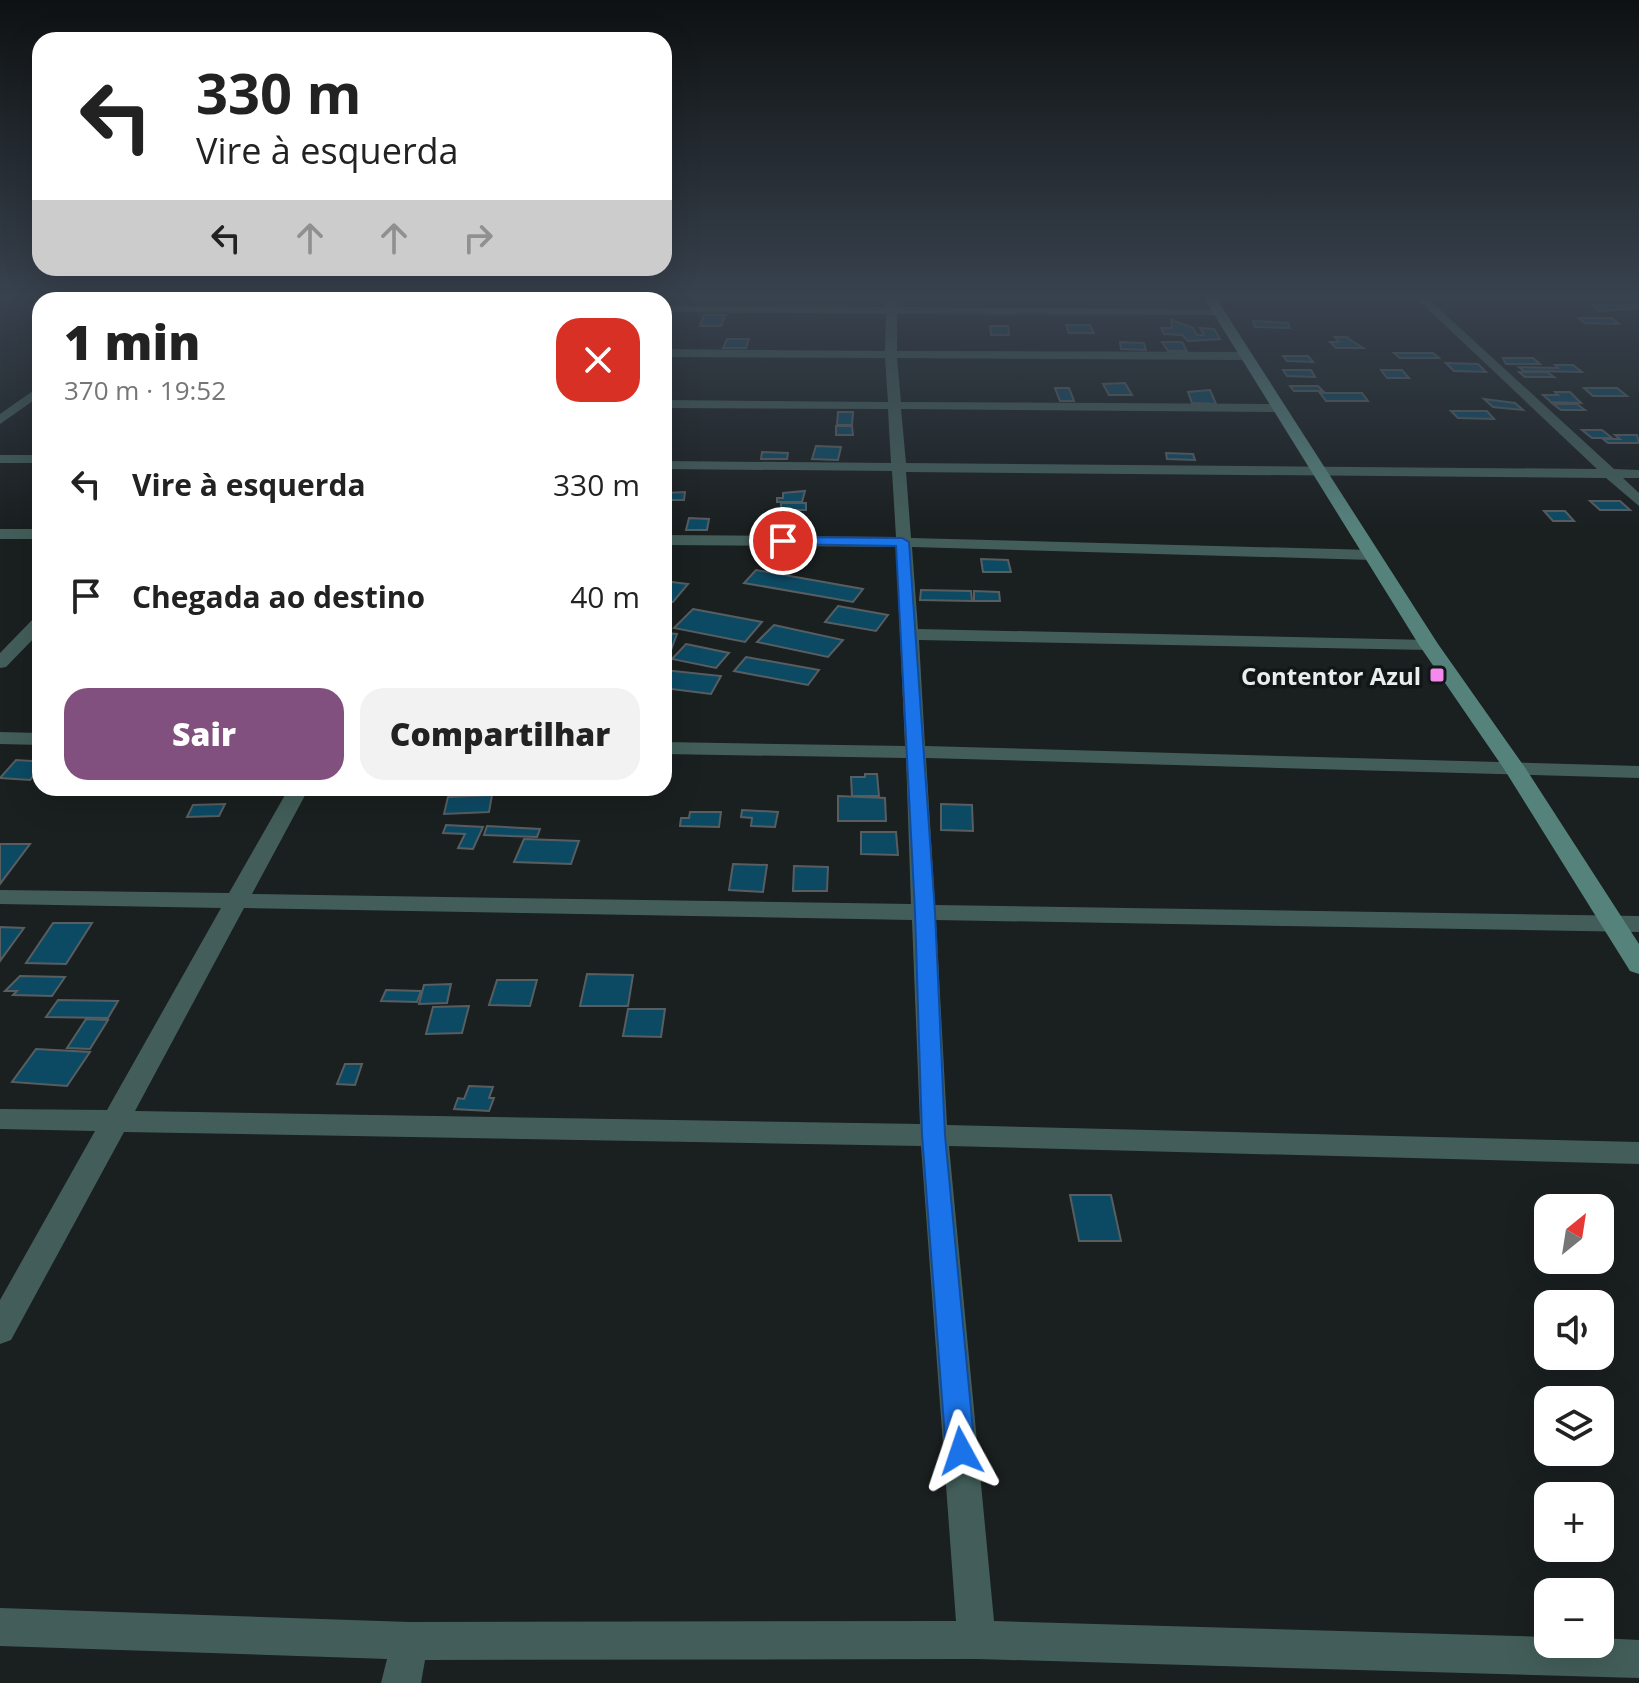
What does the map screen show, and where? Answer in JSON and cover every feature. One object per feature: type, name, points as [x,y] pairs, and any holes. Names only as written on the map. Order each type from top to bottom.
[{"type":"street","points":[[892,374],[910,634],[934,1135],[977,1640]]},
{"type":"street","points":[[1258,374],[1429,645],[1515,769],[1639,965]]},
{"type":"street","points":[[1502,374],[1639,501]]},
{"type":"street","points":[[0,420],[32,396]]},
{"type":"street","points":[[672,404],[1279,408]]},
{"type":"street","points":[[0,459],[32,459]]},
{"type":"street","points":[[672,465],[1639,474]]},
{"type":"street","points":[[0,534],[32,534]]},
{"type":"street","points":[[672,540],[902,542],[1372,555]]},
{"type":"street","points":[[0,663],[32,630]]},
{"type":"street","points":[[910,634],[1429,645]]},
{"type":"street","points":[[0,738],[32,739]]},
{"type":"street","points":[[672,748],[1639,772]]},
{"type":"street","points":[[0,1330],[295,796]]},
{"type":"street","points":[[0,897],[1639,924]]},
{"type":"street","points":[[0,1119],[934,1135],[1639,1153]]},
{"type":"street","points":[[0,1627],[410,1641],[977,1640],[1639,1659]]},
{"type":"street","points":[[401,1683],[410,1641]]},
{"type":"building","points":[[1285,374],[1313,374],[1315,377]]},
{"type":"building","points":[[1384,374],[1405,374],[1409,378],[1387,378]]},
{"type":"building","points":[[1521,374],[1549,374],[1554,377],[1525,377]]},
{"type":"building","points":[[1125,383],[1132,395],[1109,395],[1103,384]]},
{"type":"building","points":[[1290,386],[1318,386],[1323,391],[1294,391]]},
{"type":"building","points":[[1055,388],[1069,388],[1074,401],[1060,401]]},
{"type":"building","points":[[1584,388],[1617,388],[1627,396],[1593,396]]},
{"type":"building","points":[[1210,390],[1216,404],[1192,403],[1188,392]]},
{"type":"building","points":[[1555,392],[1570,392],[1581,403],[1551,402],[1543,395],[1558,395]]},
{"type":"building","points":[[1320,393],[1362,393],[1368,401],[1326,401]]},
{"type":"building","points":[[1484,399],[1515,403],[1523,410],[1493,407]]},
{"type":"building","points":[[1553,404],[1577,404],[1585,410],[1561,410]]},
{"type":"building","points":[[1451,411],[1487,411],[1494,419],[1458,418]]},
{"type":"building","points":[[838,412],[853,412],[852,425],[837,425]]},
{"type":"building","points":[[836,426],[852,426],[853,435],[836,435]]},
{"type":"building","points":[[1582,430],[1602,430],[1612,438],[1592,438]]},
{"type":"building","points":[[1615,435],[1637,435],[1639,443],[1608,443],[1603,439],[1620,439]]},
{"type":"building","points":[[816,446],[841,447],[838,460],[812,459]]},
{"type":"building","points":[[762,452],[788,453],[787,459],[761,459]]},
{"type":"building","points":[[1166,453],[1193,454],[1195,460],[1167,459]]},
{"type":"building","points":[[805,491],[802,502],[777,502],[777,498],[783,498],[783,493]]},
{"type":"building","points":[[685,492],[684,500],[672,500],[672,493]]},
{"type":"building","points":[[1590,501],[1620,501],[1630,510],[1600,510]]},
{"type":"building","points":[[781,503],[806,503],[806,510],[781,510]]},
{"type":"building","points":[[1544,511],[1565,511],[1574,521],[1553,521]]},
{"type":"building","points":[[689,518],[709,519],[707,530],[686,530]]},
{"type":"building","points":[[981,559],[1008,560],[1011,572],[983,572]]},
{"type":"building","points":[[756,570],[863,589],[853,602],[744,583]]},
{"type":"building","points":[[672,582],[688,584],[673,602]]},
{"type":"building","points":[[921,590],[971,591],[972,601],[920,600]]},
{"type":"building","points":[[974,591],[999,592],[1000,601],[974,601]]},
{"type":"building","points":[[838,606],[888,615],[876,631],[825,622]]},
{"type":"building","points":[[693,609],[762,622],[745,642],[674,628]]},
{"type":"building","points":[[774,625],[843,640],[828,657],[757,642]]},
{"type":"building","points":[[686,644],[729,653],[716,668],[672,659]]},
{"type":"building","points":[[746,657],[819,670],[808,685],[734,671]]},
{"type":"building","points":[[672,671],[721,676],[711,694],[672,689]]},
{"type":"building","points":[[16,760],[32,761],[30,780],[0,778]]},
{"type":"building","points":[[865,774],[877,774],[879,796],[852,796],[851,777],[865,777]]},
{"type":"building","points":[[492,796],[489,812],[444,814],[448,797]]},
{"type":"building","points":[[838,796],[885,798],[886,821],[838,821]]},
{"type":"building","points":[[225,804],[219,816],[187,817],[193,805]]},
{"type":"building","points":[[941,804],[972,805],[973,831],[941,830]]},
{"type":"building","points":[[742,810],[778,812],[775,827],[751,826],[752,818],[741,817]]},
{"type":"building","points":[[690,812],[721,812],[719,827],[680,826],[681,818],[689,818]]},
{"type":"building","points":[[446,825],[483,827],[473,849],[458,848],[465,834],[443,833]]},
{"type":"building","points":[[487,826],[540,829],[537,837],[484,835]]},
{"type":"building","points":[[861,832],[896,832],[898,855],[861,854]]},
{"type":"building","points":[[524,839],[579,841],[571,864],[514,862]]},
{"type":"building","points":[[0,844],[30,844],[0,884]]},
{"type":"building","points":[[733,864],[767,865],[763,892],[729,890]]},
{"type":"building","points":[[794,866],[828,867],[827,891],[793,891]]},
{"type":"building","points":[[53,923],[92,923],[66,964],[26,963]]},
{"type":"building","points":[[0,927],[24,928],[0,961]]},
{"type":"building","points":[[587,974],[633,975],[628,1006],[580,1006]]},
{"type":"building","points":[[20,976],[65,977],[52,996],[13,995],[17,991],[5,991]]},
{"type":"building","points":[[497,980],[537,980],[530,1006],[489,1005]]},
{"type":"building","points":[[451,984],[447,1003],[419,1004],[424,985]]},
{"type":"building","points":[[386,990],[421,991],[417,1002],[381,1001]]},
{"type":"building","points":[[58,1000],[118,1001],[108,1018],[46,1017]]},
{"type":"building","points":[[469,1006],[462,1033],[426,1034],[433,1007]]},
{"type":"building","points":[[628,1009],[665,1009],[661,1037],[623,1036]]},
{"type":"building","points":[[86,1019],[108,1020],[90,1049],[67,1048]]},
{"type":"building","points":[[36,1049],[90,1052],[67,1086],[12,1082]]},
{"type":"building","points":[[345,1064],[362,1064],[355,1085],[337,1084]]},
{"type":"building","points":[[469,1086],[493,1087],[489,1098],[494,1098],[489,1111],[454,1109],[458,1098],[464,1099]]},
{"type":"building","points":[[1070,1195],[1111,1195],[1121,1241],[1079,1241]]},
{"type":"place","name":"Contentor Azul","points":[[1437,675]]},
{"type":"route","points":[[783,541],[902,542],[910,634],[934,1135],[961,1451]]}]
